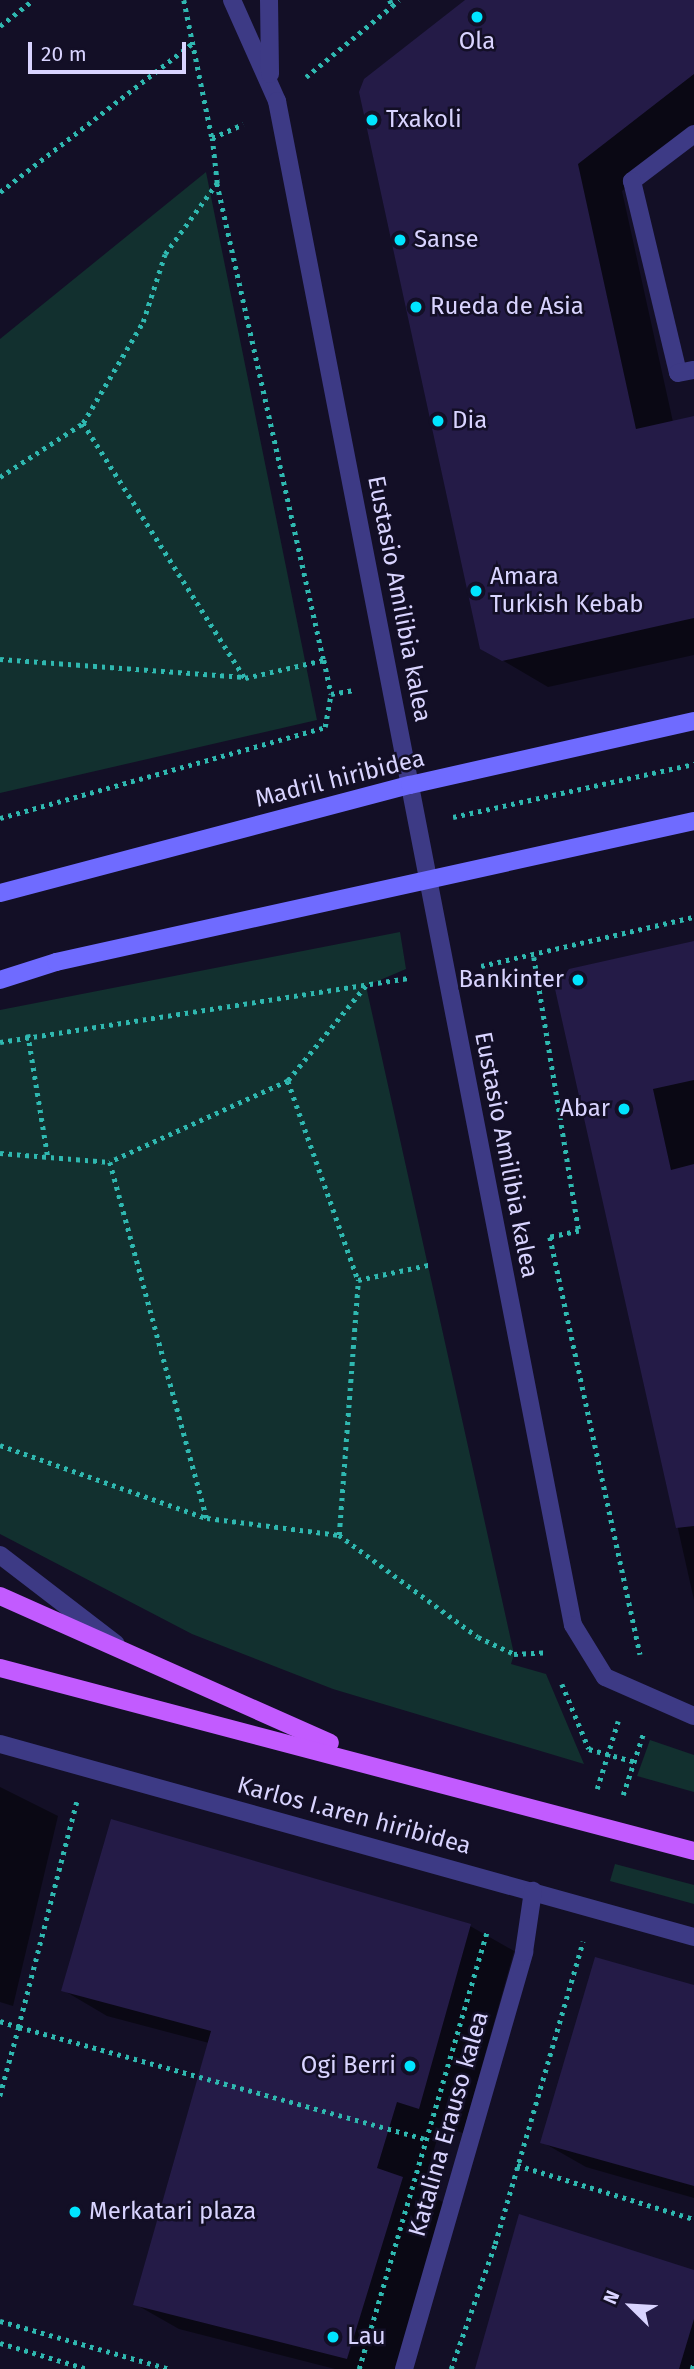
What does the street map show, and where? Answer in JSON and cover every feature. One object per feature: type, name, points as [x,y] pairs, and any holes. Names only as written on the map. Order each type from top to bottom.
[{"type":"main road","name":"Madril hiribidea","points":[[0,893],[410,785],[694,721]]},
{"type":"main road","points":[[0,980],[427,880],[694,821]]},
{"type":"main road","points":[[0,1596],[138,1662],[381,1765]]},
{"type":"main road","points":[[0,1668],[381,1765],[694,1851]]},
{"type":"street","name":"Eustasio Amilibia kalea","points":[[232,0],[270,78],[573,1625],[596,1667],[627,1690],[651,1701]]},
{"type":"street","points":[[269,0],[270,78]]},
{"type":"street","points":[[694,134],[632,181],[678,373],[694,370]]},
{"type":"street","points":[[0,1555],[138,1662]]},
{"type":"street","points":[[651,1701],[694,1716]]},
{"type":"street","name":"Karlos I.aren hiribidea","points":[[0,1744],[694,1937]]},
{"type":"street","name":"Katalina Erauso kalea","points":[[404,2369],[520,1964],[533,1891]]},
{"type":"path","points":[[0,26],[33,0]]},
{"type":"path","points":[[390,0],[391,6],[399,0]]},
{"type":"path","points":[[0,191],[193,43]]},
{"type":"path","points":[[0,818],[325,727],[331,694],[218,183],[212,138]]},
{"type":"path","points":[[0,477],[83,423],[142,322],[165,254],[218,183]]},
{"type":"path","points":[[83,423],[245,678]]},
{"type":"path","points":[[0,659],[245,678],[324,660]]},
{"type":"path","points":[[331,694],[390,682]]},
{"type":"path","points":[[417,825],[694,764]]},
{"type":"path","points":[[0,1042],[28,1034],[366,986],[534,957],[694,917]]},
{"type":"path","points":[[534,957],[579,1231],[550,1237],[651,1701]]},
{"type":"path","points":[[0,1153],[110,1162],[288,1081],[366,986]]},
{"type":"path","points":[[28,1034],[48,1157]]},
{"type":"path","points":[[288,1081],[358,1280],[339,1535]]},
{"type":"path","points":[[110,1162],[206,1518]]},
{"type":"path","points":[[358,1280],[428,1265]]},
{"type":"path","points":[[0,1445],[206,1518],[339,1535],[478,1637],[514,1654],[549,1651],[554,1664]]},
{"type":"path","points":[[559,1676],[589,1749],[636,1762]]},
{"type":"path","points":[[0,2096],[79,1794],[92,1799]]},
{"type":"path","points":[[451,2369],[517,2165],[593,1909]]},
{"type":"path","points":[[359,2369],[490,1922]]},
{"type":"path","points":[[0,2021],[426,2139]]},
{"type":"path","points":[[517,2165],[694,2219]]},
{"type":"path","points":[[0,2321],[170,2369]]},
{"type":"path","points":[[0,2343],[87,2369]]},
{"type":"path","points":[[692,2369],[694,2362]]},
{"type":"green space","points":[[206,172],[317,720],[0,793],[0,339]]},
{"type":"green space","points":[[400,932],[406,969],[366,986],[514,1654],[511,1664],[546,1674],[584,1764],[333,1689],[192,1634],[0,1534],[0,1010]]},
{"type":"green space","points":[[650,1740],[694,1755],[694,1792],[637,1776]]},
{"type":"green space","points":[[615,1864],[694,1885],[694,1904],[610,1881]]},
{"type":"building","points":[[465,0],[694,0],[694,74],[578,164],[636,429],[694,416],[694,618],[502,661],[480,649],[359,92],[364,79]]},
{"type":"building","points":[[694,941],[694,1080],[653,1089],[671,1170],[694,1164],[694,1526],[676,1528],[555,989],[569,969]]},
{"type":"building","points":[[111,1819],[471,1924],[419,2109],[397,2102],[377,2168],[403,2177],[347,2359],[133,2305],[211,2031],[61,1991]]},
{"type":"building","points":[[595,1957],[694,1985],[694,2186],[540,2143]]},
{"type":"building","points":[[519,2214],[694,2270],[694,2319],[679,2369],[475,2369]]},
{"type":"place","name":"Ola","points":[[477,17]]},
{"type":"place","name":"Txakoli","points":[[372,120]]},
{"type":"place","name":"Sanse","points":[[400,240]]},
{"type":"place","name":"Rueda de Asia","points":[[416,307]]},
{"type":"place","name":"Dia","points":[[438,421]]},
{"type":"place","name":"Amara Turkish Kebab","points":[[476,591]]},
{"type":"place","name":"Bankinter","points":[[578,980]]},
{"type":"place","name":"Abar","points":[[624,1109]]},
{"type":"place","name":"Ogi Berri","points":[[410,2066]]},
{"type":"place","name":"Merkatari plaza","points":[[75,2212]]},
{"type":"place","name":"Lau","points":[[333,2337]]}]
